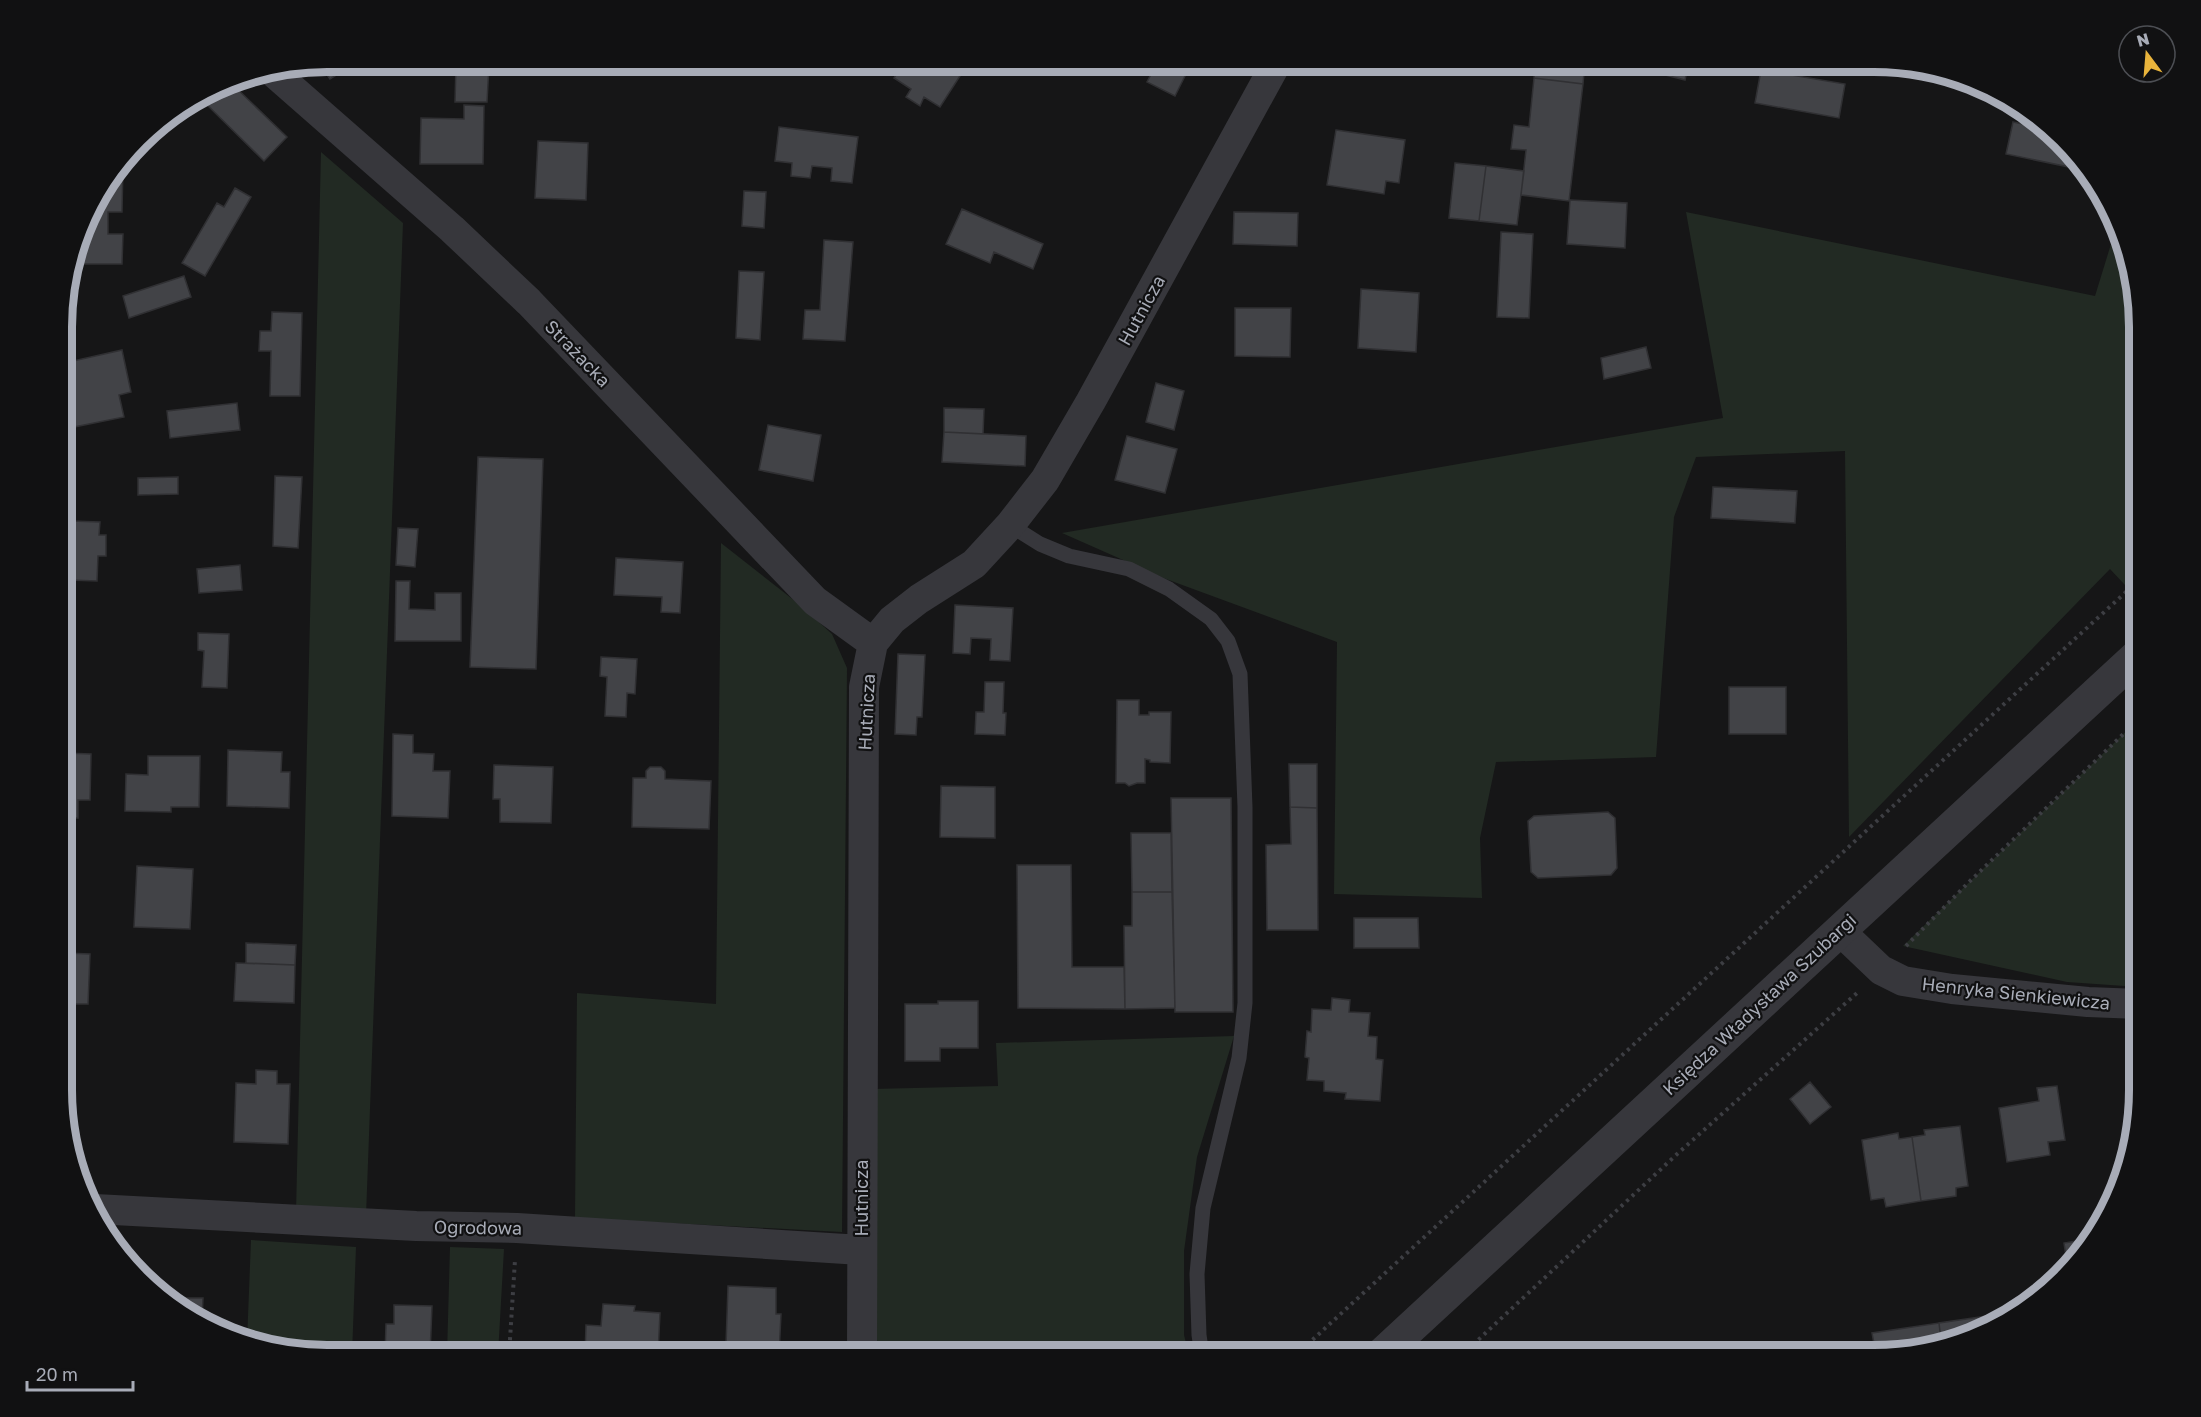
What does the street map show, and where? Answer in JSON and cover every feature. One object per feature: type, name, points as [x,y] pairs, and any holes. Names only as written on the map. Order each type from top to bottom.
[{"type":"street","name":"Hutnicza","points":[[862,1345],[864,687],[873,643],[892,620],[919,599],[974,564],[1011,525],[1045,480],[1091,401],[1272,72]]},
{"type":"street","name":"Strażacka","points":[[278,77],[486,261],[529,302],[815,601],[873,643]]},
{"type":"street","name":"Księdza Władysława Szubargi","points":[[1393,1345],[2129,663]]},
{"type":"street","name":"Henryka Sienkiewicza","points":[[1839,930],[1881,970],[1903,981],[1952,989],[2129,1004]]},
{"type":"street","name":"Ogrodowa","points":[[101,1209],[416,1226],[517,1228],[861,1250]]},
{"type":"lane","points":[[1011,525],[1040,544],[1069,556],[1129,569],[1169,589],[1211,619],[1228,642],[1240,674],[1245,807],[1245,1003],[1239,1058],[1203,1208],[1197,1274],[1200,1345]]},
{"type":"path","points":[[1307,1345],[2129,589]]},
{"type":"path","points":[[1473,1345],[1675,1156],[1881,970],[2129,729]]},
{"type":"path","points":[[510,1345],[517,1228]]},
{"type":"shaded area","points":[[321,152],[403,223],[366,1216],[296,1212]]},
{"type":"shaded area","points":[[1686,212],[2095,296],[2113,238],[2127,293],[2129,327],[2129,589],[2110,569],[1849,837],[1845,451],[1696,457],[1674,517],[1656,757],[1496,762],[1480,838],[1482,898],[1334,894],[1337,642],[1166,579],[1062,533],[1723,418]]},
{"type":"shaded area","points":[[721,543],[800,605],[832,634],[847,668],[842,1232],[575,1218],[577,993],[716,1004]]},
{"type":"shaded area","points":[[2129,729],[2129,986],[2067,982],[1903,946]]},
{"type":"shaded area","points":[[1234,1036],[1197,1157],[1184,1251],[1184,1335],[1186,1345],[873,1345],[872,1089],[998,1086],[996,1043]]},
{"type":"shaded area","points":[[251,1240],[356,1247],[352,1345],[293,1343],[247,1332]]},
{"type":"shaded area","points":[[450,1247],[504,1249],[499,1345],[447,1345]]},
{"type":"building","points":[[325,72],[341,72],[330,79]]},
{"type":"building","points":[[456,72],[489,72],[487,102],[455,102]]},
{"type":"building","points":[[898,72],[963,72],[940,107],[924,97],[920,106],[906,97],[911,89],[894,78]]},
{"type":"building","points":[[1152,72],[1187,72],[1175,96],[1147,82]]},
{"type":"building","points":[[1535,72],[1584,72],[1583,84],[1534,78]]},
{"type":"building","points":[[1654,72],[1687,72],[1685,80]]},
{"type":"building","points":[[1761,72],[1845,84],[1839,118],[1755,103]]},
{"type":"building","points":[[1534,78],[1583,84],[1569,201],[1521,195],[1526,150],[1511,149],[1514,125],[1529,127]]},
{"type":"building","points":[[237,89],[287,137],[264,161],[205,103]]},
{"type":"building","points":[[464,105],[484,106],[483,164],[420,164],[421,118],[464,119]]},
{"type":"building","points":[[2013,122],[2030,125],[2042,135],[2066,159],[2069,167],[2006,154]]},
{"type":"building","points":[[779,127],[858,137],[852,183],[831,181],[832,168],[812,166],[810,178],[791,176],[792,163],[775,161]]},
{"type":"building","points":[[1336,130],[1405,140],[1399,183],[1386,181],[1384,194],[1327,185]]},
{"type":"building","points":[[538,141],[588,143],[586,200],[535,198]]},
{"type":"building","points":[[1455,163],[1486,166],[1479,221],[1449,218]]},
{"type":"building","points":[[1486,166],[1524,171],[1517,225],[1479,221]]},
{"type":"building","points":[[123,175],[122,212],[108,212],[108,234],[123,234],[122,264],[80,264],[98,214]]},
{"type":"building","points":[[235,188],[251,197],[205,276],[182,263],[217,203],[224,207]]},
{"type":"building","points":[[744,191],[766,192],[764,228],[742,226]]},
{"type":"building","points":[[1570,200],[1627,203],[1625,248],[1567,244]]},
{"type":"building","points":[[962,209],[1043,244],[1033,269],[994,252],[990,263],[946,244]]},
{"type":"building","points":[[1234,212],[1298,213],[1297,246],[1233,244]]},
{"type":"building","points":[[1501,232],[1533,234],[1529,318],[1497,317]]},
{"type":"building","points":[[824,240],[853,242],[845,341],[803,339],[805,310],[820,310]]},
{"type":"building","points":[[739,271],[764,272],[760,340],[736,338]]},
{"type":"building","points":[[184,276],[191,297],[129,318],[123,296]]},
{"type":"building","points":[[1361,289],[1419,293],[1416,352],[1358,348]]},
{"type":"building","points":[[1235,308],[1291,308],[1290,357],[1235,356]]},
{"type":"building","points":[[272,312],[302,313],[300,396],[270,396],[271,351],[259,351],[260,331],[271,331]]},
{"type":"building","points":[[1646,347],[1651,368],[1604,379],[1601,358]]},
{"type":"building","points":[[122,350],[131,392],[119,395],[124,417],[72,427],[72,361]]},
{"type":"building","points":[[1156,383],[1184,391],[1174,430],[1146,422]]},
{"type":"building","points":[[237,403],[240,430],[170,438],[167,411]]},
{"type":"building","points":[[944,408],[984,409],[983,434],[944,432]]},
{"type":"building","points":[[768,425],[821,435],[813,481],[759,470]]},
{"type":"building","points":[[944,432],[1026,436],[1025,466],[942,462]]},
{"type":"building","points":[[1127,436],[1177,449],[1165,493],[1115,480]]},
{"type":"building","points":[[478,457],[543,459],[536,669],[470,667]]},
{"type":"building","points":[[275,476],[302,477],[298,548],[273,546]]},
{"type":"building","points":[[178,477],[178,494],[138,495],[138,478]]},
{"type":"building","points":[[1713,487],[1797,491],[1795,523],[1711,518]]},
{"type":"building","points":[[72,521],[100,522],[99,535],[106,535],[106,556],[98,556],[97,581],[72,580]]},
{"type":"building","points":[[398,528],[418,529],[415,567],[396,565]]},
{"type":"building","points":[[616,558],[683,562],[680,613],[661,612],[662,597],[614,595]]},
{"type":"building","points":[[240,565],[242,590],[199,593],[197,569]]},
{"type":"building","points":[[396,581],[410,581],[409,609],[435,610],[435,593],[461,593],[461,641],[395,641]]},
{"type":"building","points":[[955,605],[1013,608],[1010,661],[990,660],[991,639],[971,638],[970,654],[953,653]]},
{"type":"building","points":[[198,633],[229,634],[227,688],[202,687],[204,651],[198,650]]},
{"type":"building","points":[[898,654],[925,655],[922,717],[917,717],[916,735],[895,734]]},
{"type":"building","points":[[601,657],[637,659],[635,694],[627,693],[626,717],[605,716],[607,677],[600,676]]},
{"type":"building","points":[[985,682],[1004,682],[1005,735],[975,734],[976,712],[984,712]]},
{"type":"building","points":[[1729,687],[1786,687],[1786,734],[1729,734]]},
{"type":"building","points":[[1117,700],[1139,700],[1139,715],[1149,715],[1149,712],[1171,712],[1170,763],[1150,762],[1145,759],[1145,783],[1129,786],[1125,783],[1116,783]]},
{"type":"building","points":[[393,734],[413,735],[413,753],[434,754],[433,771],[450,771],[448,818],[392,816]]},
{"type":"building","points":[[228,750],[282,752],[281,772],[290,772],[289,808],[227,806]]},
{"type":"building","points":[[72,753],[91,754],[90,800],[78,800],[78,818],[72,818]]},
{"type":"building","points":[[148,756],[200,756],[199,807],[171,807],[171,812],[125,811],[126,774],[148,775]]},
{"type":"building","points":[[1289,764],[1317,764],[1317,808],[1290,807]]},
{"type":"building","points":[[494,765],[553,767],[551,823],[500,822],[500,799],[493,799]]},
{"type":"building","points":[[650,767],[661,767],[665,771],[665,779],[711,781],[709,829],[632,827],[633,778],[646,778],[646,771]]},
{"type":"building","points":[[941,786],[995,787],[995,838],[940,837]]},
{"type":"building","points":[[1171,798],[1231,798],[1233,1012],[1175,1012]]},
{"type":"building","points":[[1290,807],[1317,808],[1318,930],[1267,930],[1266,845],[1291,844]]},
{"type":"building","points":[[1608,812],[1615,818],[1617,868],[1611,875],[1538,878],[1531,872],[1528,821],[1534,816]]},
{"type":"building","points":[[1131,833],[1171,833],[1172,892],[1132,892]]},
{"type":"building","points":[[1017,865],[1071,865],[1072,967],[1124,967],[1125,1009],[1018,1008]]},
{"type":"building","points":[[137,866],[193,869],[190,929],[134,927]]},
{"type":"building","points":[[1132,892],[1172,892],[1175,1008],[1125,1009],[1124,926],[1132,926]]},
{"type":"building","points":[[1354,918],[1418,918],[1419,948],[1354,948]]},
{"type":"building","points":[[246,943],[296,945],[295,965],[246,963]]},
{"type":"building","points":[[72,953],[90,954],[88,1004],[72,1004]]},
{"type":"building","points":[[236,963],[295,965],[294,1003],[234,1001]]},
{"type":"building","points":[[1332,998],[1350,1000],[1349,1012],[1370,1013],[1368,1036],[1377,1037],[1376,1059],[1383,1060],[1380,1101],[1345,1099],[1346,1093],[1324,1091],[1324,1081],[1307,1080],[1309,1058],[1305,1057],[1307,1031],[1311,1032],[1312,1009],[1331,1010]]},
{"type":"building","points":[[938,1001],[978,1001],[978,1048],[940,1048],[940,1061],[905,1061],[905,1004],[938,1004]]},
{"type":"building","points":[[256,1070],[277,1071],[277,1084],[290,1084],[288,1144],[234,1142],[236,1083],[256,1084]]},
{"type":"building","points":[[1810,1082],[1831,1107],[1810,1124],[1790,1099]]},
{"type":"building","points":[[2057,1086],[2065,1140],[2048,1142],[2050,1155],[2007,1162],[1999,1108],[2039,1101],[2037,1088]]},
{"type":"building","points":[[1960,1126],[1968,1186],[1956,1188],[1956,1196],[1921,1201],[1912,1137],[1925,1135],[1924,1130]]},
{"type":"building","points":[[1898,1133],[1899,1139],[1912,1137],[1921,1201],[1886,1207],[1884,1198],[1871,1200],[1862,1140]]},
{"type":"building","points":[[2079,1241],[2066,1258],[2064,1243]]},
{"type":"building","points":[[728,1286],[776,1288],[776,1314],[781,1314],[779,1345],[726,1345]]},
{"type":"building","points":[[184,1298],[203,1298],[202,1313],[184,1301]]},
{"type":"building","points":[[603,1304],[635,1306],[634,1311],[660,1313],[658,1345],[585,1345],[586,1325],[601,1326]]},
{"type":"building","points":[[394,1305],[432,1306],[430,1345],[385,1345],[386,1324],[394,1324]]},
{"type":"building","points":[[1995,1315],[1972,1326],[1941,1336],[1939,1323]]},
{"type":"building","points":[[1939,1323],[1941,1336],[1908,1343],[1874,1345],[1872,1333]]}]
